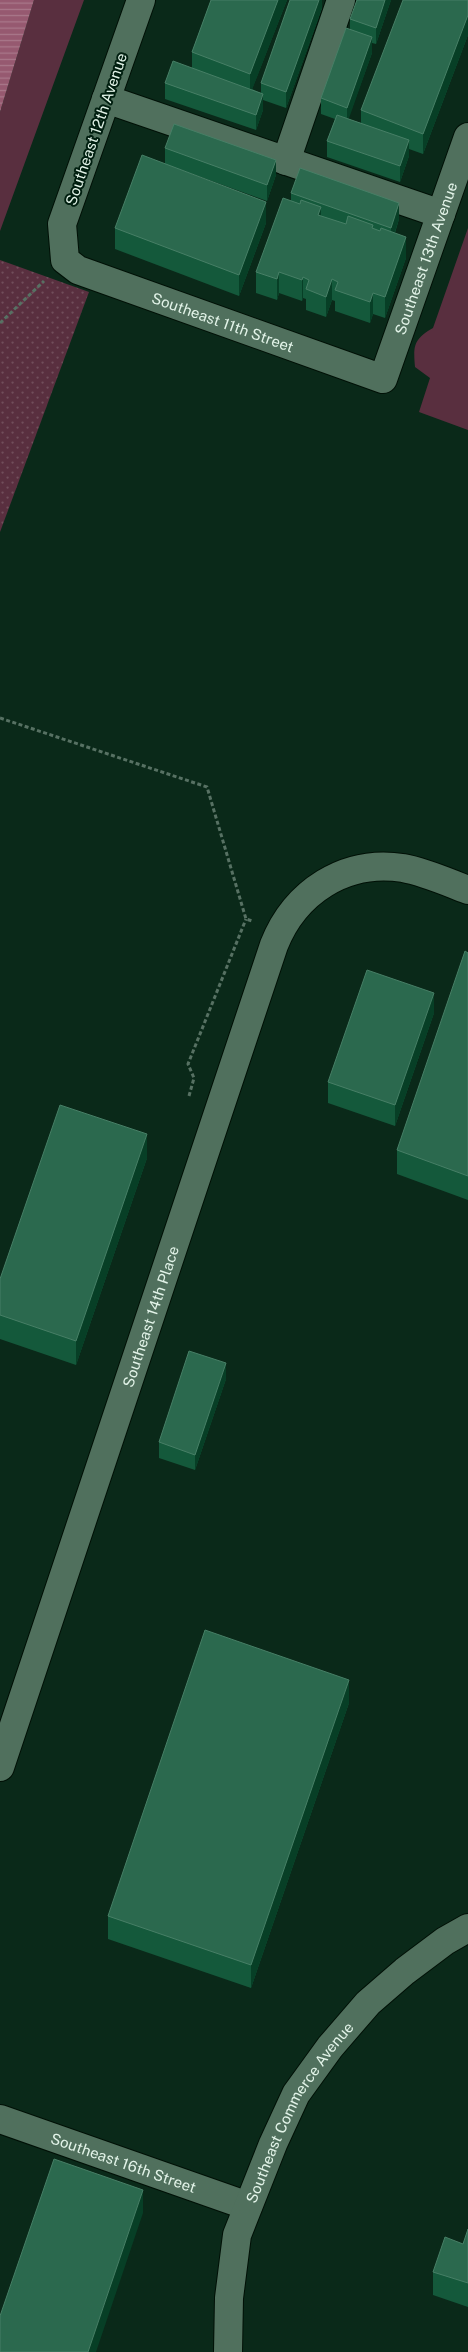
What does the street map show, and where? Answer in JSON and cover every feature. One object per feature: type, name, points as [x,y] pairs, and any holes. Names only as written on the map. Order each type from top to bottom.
[{"type":"street","name":"Southeast 12th Avenue","points":[[65,260],[62,224],[141,0]]},
{"type":"street","points":[[286,161],[341,0]]},
{"type":"street","points":[[106,99],[441,214]]},
{"type":"street","name":"Southeast 13th Avenue","points":[[383,379],[468,137]]},
{"type":"street","name":"Southeast 11th Street","points":[[65,260],[78,270],[383,379]]},
{"type":"street","name":"Southeast 14th Place","points":[[0,1767],[279,932],[285,920],[303,898],[325,882],[337,876],[364,868],[391,867],[418,872],[468,890]]},
{"type":"street","name":"Southeast Commerce Avenue","points":[[228,2352],[229,2298],[237,2235],[273,2144],[296,2094],[330,2047],[368,2003],[445,1941],[468,1928]]},
{"type":"street","name":"Southeast 16th Street","points":[[0,2119],[248,2206]]},
{"type":"path","points":[[0,323],[65,260]]},
{"type":"path","points":[[0,718],[207,787],[246,919],[188,1064],[194,1078],[188,1097]]},
{"type":"path","points":[[246,919],[279,932]]},
{"type":"shaded area","points":[[0,0],[34,0],[0,112]]},
{"type":"shaded area","points":[[34,0],[84,0],[0,231],[0,112]]},
{"type":"shaded area","points":[[468,228],[468,430],[419,412],[430,378],[415,367],[414,353],[418,339],[433,328]]},
{"type":"shaded area","points":[[0,260],[89,292],[0,532]]},
{"type":"building","points":[[211,0],[278,0],[250,74],[192,52]]},
{"type":"building","points":[[290,0],[319,0],[286,92],[261,83]]},
{"type":"building","points":[[357,0],[385,0],[376,28],[350,19]]},
{"type":"building","points":[[403,0],[468,0],[468,15],[423,134],[361,110]]},
{"type":"building","points":[[346,28],[372,37],[347,108],[321,98]]},
{"type":"building","points":[[173,61],[263,94],[256,115],[165,83]]},
{"type":"building","points":[[337,115],[409,140],[400,166],[327,141]]},
{"type":"building","points":[[174,124],[276,160],[267,185],[165,148]]},
{"type":"building","points":[[142,155],[266,202],[239,275],[115,228]]},
{"type":"building","points":[[300,168],[399,203],[391,228],[291,193]]},
{"type":"building","points":[[283,198],[300,204],[301,200],[321,207],[318,215],[346,224],[348,216],[373,225],[372,228],[380,231],[381,228],[406,237],[385,297],[373,293],[370,302],[335,290],[338,282],[332,279],[326,297],[306,289],[309,280],[303,277],[302,280],[279,272],[277,279],[256,272]]},
{"type":"building","points":[[465,951],[468,953],[468,1176],[397,1150]]},
{"type":"building","points":[[367,970],[434,993],[395,1105],[328,1082]]},
{"type":"building","points":[[60,1105],[147,1134],[76,1341],[0,1315],[0,1279]]},
{"type":"building","points":[[189,1351],[226,1363],[195,1455],[159,1442]]},
{"type":"building","points":[[205,1630],[349,1680],[251,1965],[108,1916]]},
{"type":"building","points":[[54,2159],[143,2190],[88,2352],[0,2352],[0,2316]]},
{"type":"building","points":[[468,2229],[468,2283],[433,2272],[445,2237],[463,2244]]}]
